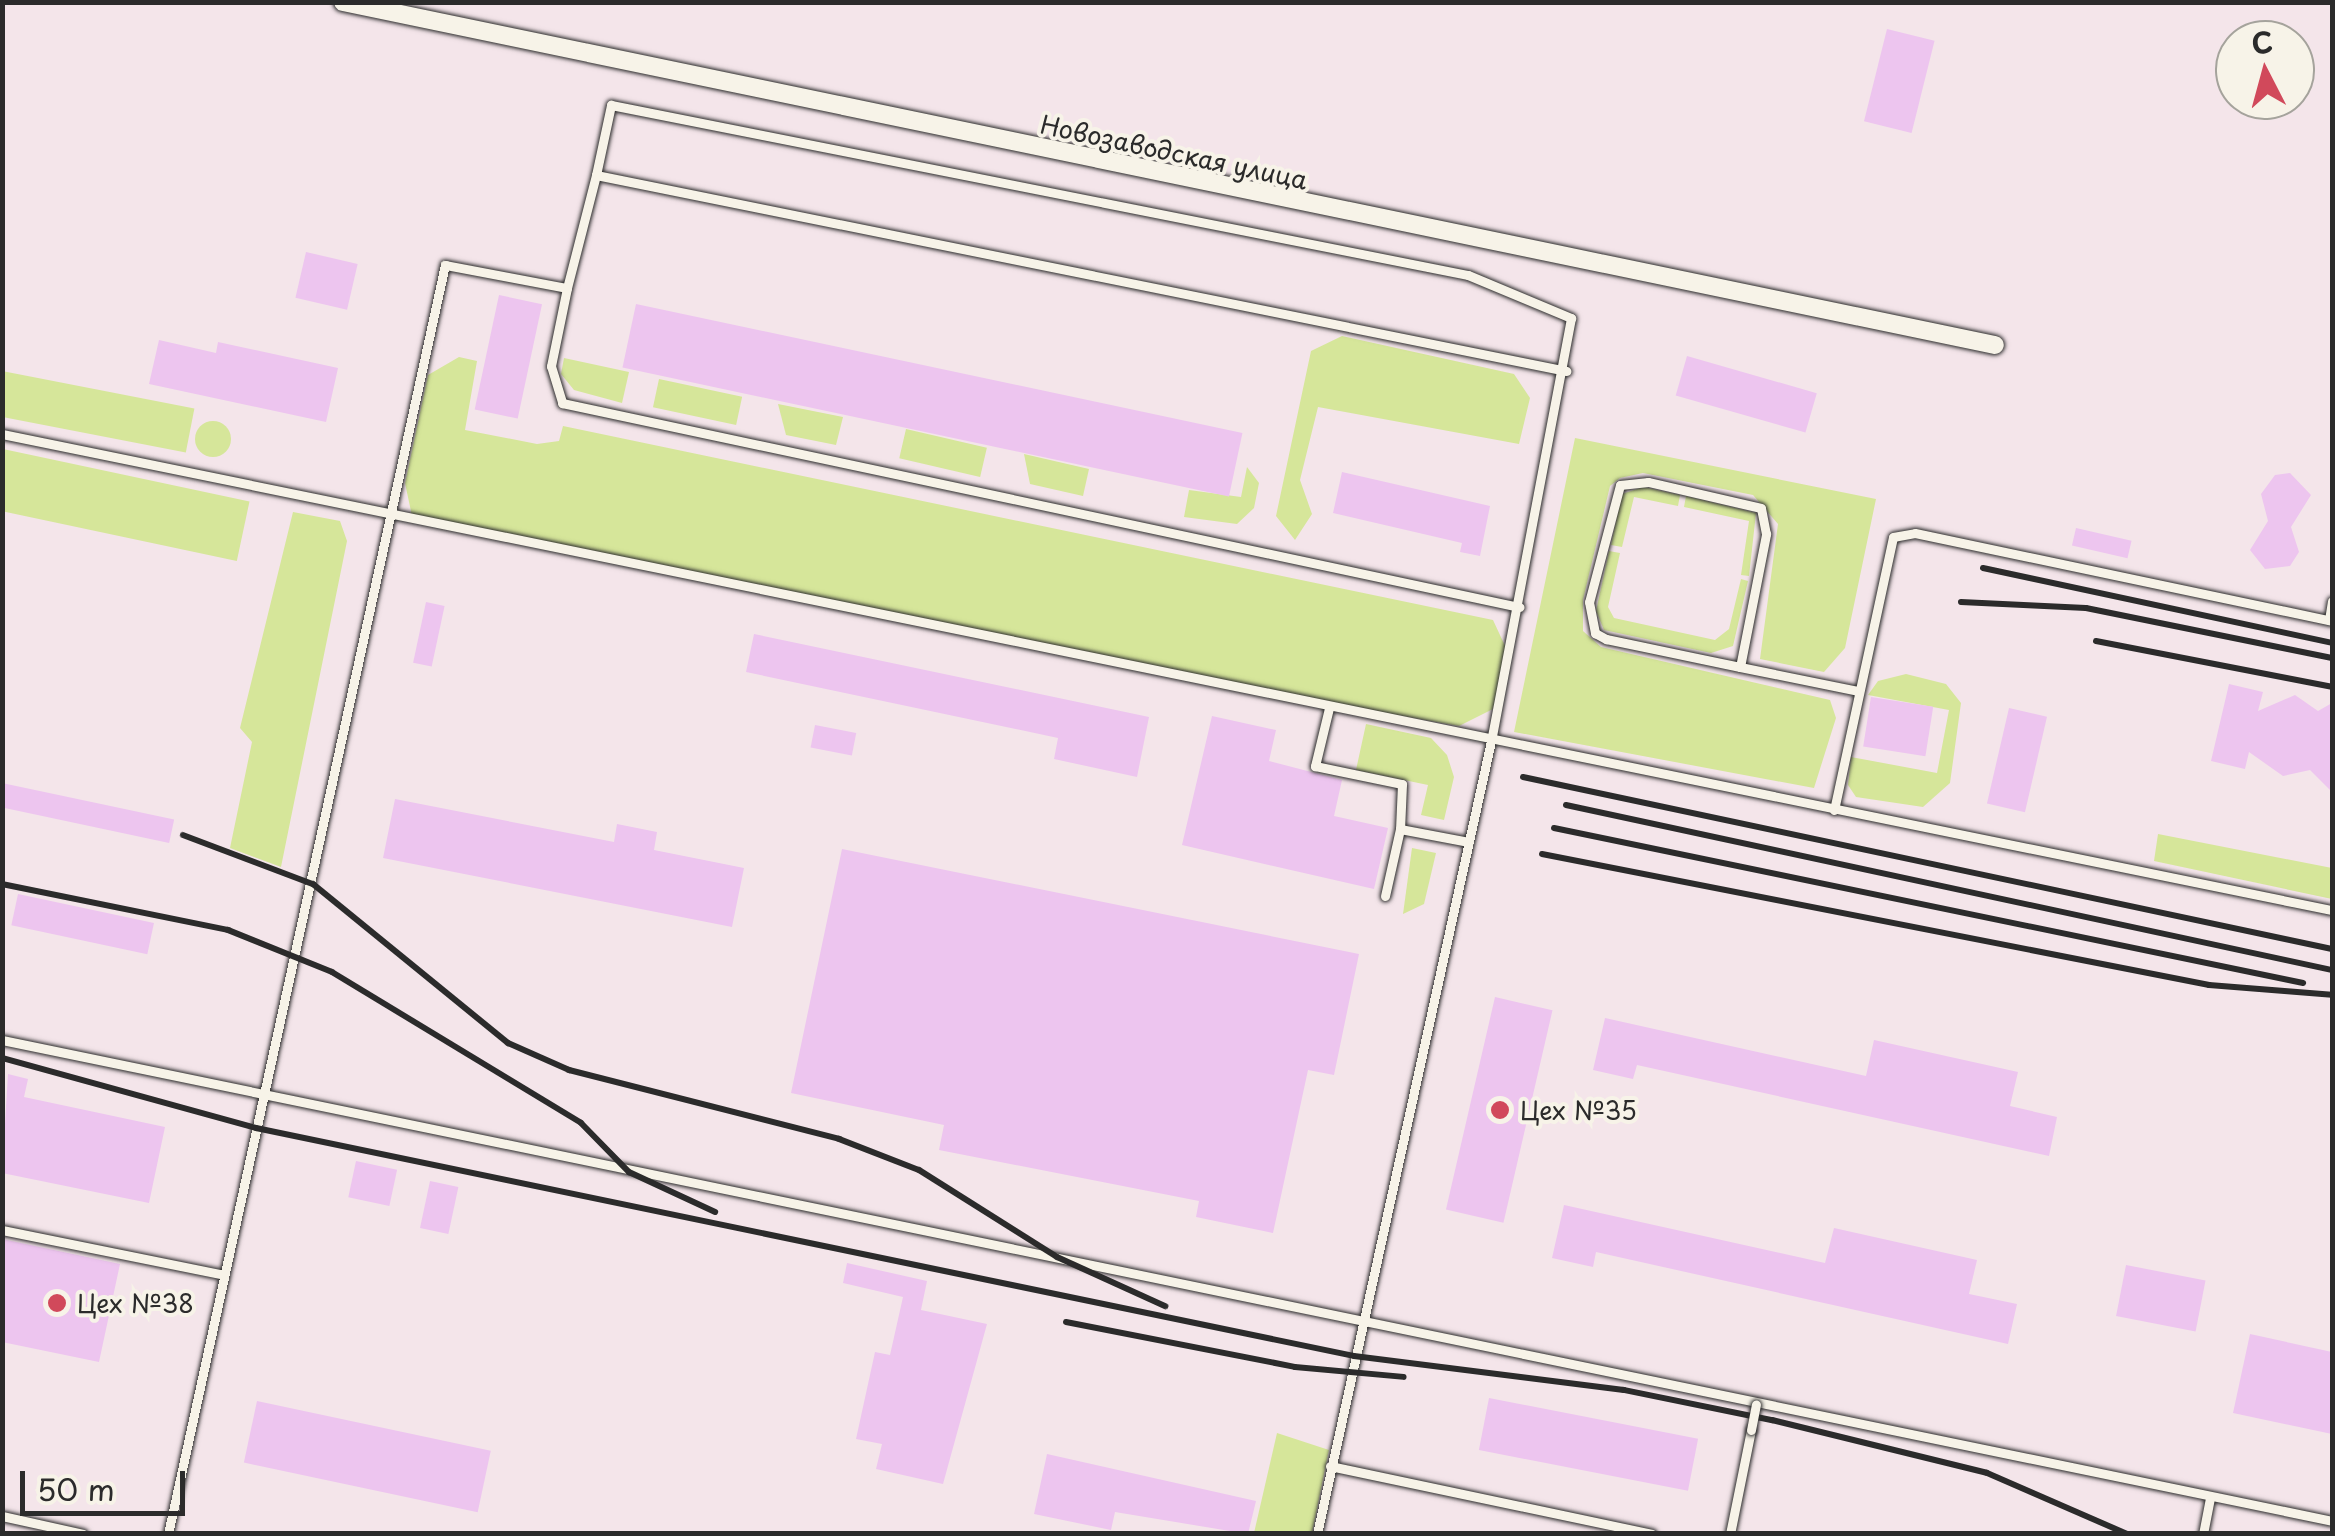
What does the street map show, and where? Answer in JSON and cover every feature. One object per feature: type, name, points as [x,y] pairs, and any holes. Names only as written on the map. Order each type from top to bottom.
[{"type":"street","name":"Новозаводская улица","points":[[343,2],[1995,345]]},
{"type":"lane","points":[[1317,1534],[1492,741],[1574,333],[1558,306],[1449,272],[610,106],[551,366],[562,403],[1518,606]]},
{"type":"lane","points":[[596,176],[1566,370]]},
{"type":"lane","points":[[168,1534],[220,1274],[264,1096],[444,265],[568,288]]},
{"type":"lane","points":[[2,434],[2332,910]]},
{"type":"lane","points":[[1740,667],[1766,534],[1761,508],[1648,482],[1620,485],[1590,602],[1594,633],[1740,667],[1858,690]]},
{"type":"lane","points":[[1834,810],[1887,543],[1904,532],[2330,620],[2332,601]]},
{"type":"lane","points":[[1329,708],[1314,766],[1402,784],[1400,829],[1385,896]]},
{"type":"lane","points":[[1400,829],[1469,842]]},
{"type":"lane","points":[[2,1040],[2332,1521]]},
{"type":"lane","points":[[2,1230],[220,1274]]},
{"type":"lane","points":[[1730,1534],[1756,1403]]},
{"type":"lane","points":[[1330,1466],[1652,1534]]},
{"type":"lane","points":[[2203,1534],[2210,1497]]},
{"type":"lane","points":[[2,1516],[84,1534]]},
{"type":"shaded area","points":[[3,3],[2332,3],[2332,1533],[3,1534]]},
{"type":"green space","points":[[1342,336],[1514,374],[1530,398],[1519,444],[1318,407],[1300,480],[1312,514],[1295,540],[1276,516],[1311,351]]},
{"type":"green space","points":[[459,357],[477,361],[465,430],[537,444],[559,441],[563,426],[1493,620],[1506,648],[1493,709],[1459,726],[1194,679],[412,516],[405,483],[428,375]]},
{"type":"green space","points":[[564,358],[629,372],[622,403],[574,390],[561,374]]},
{"type":"green space","points":[[2,371],[194,408],[186,453],[2,417]]},
{"type":"green space","points":[[659,379],[742,397],[736,425],[653,407]]},
{"type":"green space","points":[[778,404],[843,417],[836,445],[786,435]]},
{"type":"green space","points":[[213,421],[226,426],[231,439],[226,452],[213,457],[200,452],[195,439],[200,426]]},
{"type":"green space","points":[[906,429],[987,448],[980,477],[899,458]]},
{"type":"green space","points":[[1575,438],[1876,499],[1845,648],[1824,672],[1760,659],[1778,524],[1753,495],[1643,473],[1620,478],[1610,486],[1583,600],[1583,631],[1601,647],[1830,700],[1836,718],[1814,788],[1514,732]]},
{"type":"green space","points":[[3,449],[249,501],[237,561],[2,511]]},
{"type":"green space","points":[[1024,454],[1089,469],[1083,496],[1030,484]]},
{"type":"green space","points":[[1247,467],[1259,483],[1254,508],[1237,524],[1184,517],[1189,490],[1241,497]]},
{"type":"green space","points":[[1643,487],[1680,495],[1678,506],[1634,497],[1622,547],[1611,545],[1622,494]]},
{"type":"green space","points":[[1686,496],[1756,513],[1749,576],[1741,575],[1749,521],[1684,507]]},
{"type":"green space","points":[[293,512],[340,521],[347,541],[281,867],[230,848],[252,742],[240,728]]},
{"type":"green space","points":[[1609,551],[1620,553],[1608,607],[1614,618],[1715,640],[1729,629],[1741,579],[1748,581],[1733,646],[1711,653],[1604,630],[1596,611]]},
{"type":"green space","points":[[1906,674],[1946,684],[1961,703],[1950,783],[1923,807],[1856,797],[1848,785],[1851,757],[1937,773],[1949,710],[1868,695],[1878,681]]},
{"type":"green space","points":[[1366,724],[1431,738],[1447,755],[1454,777],[1444,820],[1421,815],[1428,785],[1356,770]]},
{"type":"green space","points":[[2158,834],[2332,868],[2332,899],[2154,861]]},
{"type":"green space","points":[[1412,848],[1436,853],[1424,904],[1403,914]]},
{"type":"green space","points":[[1277,1433],[1329,1450],[1312,1533],[1254,1533]]},
{"type":"building","points":[[1887,29],[1935,41],[1912,133],[1864,121]]},
{"type":"building","points":[[306,252],[358,264],[347,310],[295,298]]},
{"type":"building","points":[[499,295],[542,304],[518,419],[475,409]]},
{"type":"building","points":[[636,304],[1242,433],[1229,496],[622,368]]},
{"type":"building","points":[[159,340],[216,353],[218,342],[338,368],[326,422],[149,384]]},
{"type":"building","points":[[1687,356],[1817,393],[1805,433],[1676,395]]},
{"type":"building","points":[[1342,472],[1490,506],[1480,556],[1460,552],[1462,543],[1333,513]]},
{"type":"building","points":[[2290,473],[2311,495],[2291,527],[2299,552],[2290,566],[2265,569],[2250,550],[2268,521],[2261,494],[2275,475]]},
{"type":"building","points":[[2076,528],[2132,541],[2127,558],[2072,546]]},
{"type":"building","points":[[426,602],[445,606],[432,667],[413,663]]},
{"type":"building","points":[[754,634],[1149,717],[1137,777],[1054,759],[1058,738],[746,672]]},
{"type":"building","points":[[2229,684],[2263,692],[2258,711],[2295,695],[2318,711],[2332,703],[2332,792],[2310,770],[2283,776],[2249,752],[2245,769],[2211,761]]},
{"type":"building","points":[[1871,697],[1933,707],[1925,756],[1863,746]]},
{"type":"building","points":[[2009,708],[2047,717],[2025,812],[1987,803]]},
{"type":"building","points":[[1212,716],[1276,730],[1269,761],[1342,780],[1334,816],[1388,828],[1374,889],[1182,845]]},
{"type":"building","points":[[815,725],[856,733],[852,756],[811,748]]},
{"type":"building","points":[[2,783],[174,820],[169,843],[2,808]]},
{"type":"building","points":[[395,799],[614,842],[617,824],[657,832],[654,850],[744,868],[732,927],[383,858]]},
{"type":"building","points":[[842,849],[1359,954],[1334,1075],[1308,1070],[1273,1233],[1196,1217],[1199,1201],[939,1150],[944,1125],[791,1093]]},
{"type":"building","points":[[18,894],[154,923],[147,954],[11,925]]},
{"type":"building","name":"Цех №35","points":[[1495,997],[1552,1010],[1503,1223],[1446,1209]]},
{"type":"building","points":[[1605,1018],[1866,1076],[1874,1040],[2018,1072],[2010,1106],[2057,1117],[2049,1156],[1637,1065],[1633,1079],[1593,1070]]},
{"type":"building","points":[[8,1074],[28,1079],[24,1097],[165,1127],[149,1203],[2,1173]]},
{"type":"building","points":[[356,1161],[397,1170],[389,1206],[348,1197]]},
{"type":"building","points":[[430,1181],[458,1187],[448,1234],[420,1228]]},
{"type":"building","points":[[1564,1205],[1825,1263],[1834,1228],[1977,1260],[1969,1294],[2017,1304],[2008,1344],[1596,1252],[1593,1267],[1552,1258]]},
{"type":"building","name":"Цех №38","points":[[2,1239],[120,1264],[99,1362],[2,1342]]},
{"type":"building","points":[[847,1263],[927,1281],[921,1310],[987,1324],[943,1484],[876,1469],[882,1444],[856,1439],[875,1352],[890,1355],[903,1297],[843,1283]]},
{"type":"building","points":[[2126,1265],[2206,1280],[2196,1332],[2116,1316]]},
{"type":"building","points":[[2250,1334],[2332,1352],[2332,1434],[2233,1413]]},
{"type":"building","points":[[1489,1398],[1698,1439],[1688,1491],[1479,1450]]},
{"type":"building","points":[[257,1401],[491,1451],[478,1512],[244,1463]]},
{"type":"building","points":[[1047,1454],[1256,1501],[1248,1534],[1115,1512],[1111,1530],[1034,1514]]},
{"type":"railway","points":[[1983,568],[2332,643]]},
{"type":"railway","points":[[1961,602],[2086,608],[2332,658]]},
{"type":"railway","points":[[2096,641],[2332,687]]},
{"type":"railway","points":[[1523,777],[2332,949]]},
{"type":"railway","points":[[1566,805],[2332,970]]},
{"type":"railway","points":[[1554,828],[2303,983]]},
{"type":"railway","points":[[183,835],[313,884],[508,1043],[569,1070],[839,1139],[919,1170],[1057,1257],[1165,1306]]},
{"type":"railway","points":[[1542,854],[2209,985],[2332,995]]},
{"type":"railway","points":[[2,884],[228,930],[332,972],[581,1123],[629,1172],[715,1212]]},
{"type":"railway","points":[[2,1058],[256,1128],[1354,1356],[1624,1390],[1772,1420],[1987,1473],[2127,1534]]},
{"type":"railway","points":[[1066,1322],[1295,1367],[1404,1377]]},
{"type":"place","name":"Цех №35","points":[[1500,1110]]},
{"type":"place","name":"Цех №38","points":[[57,1303]]}]
